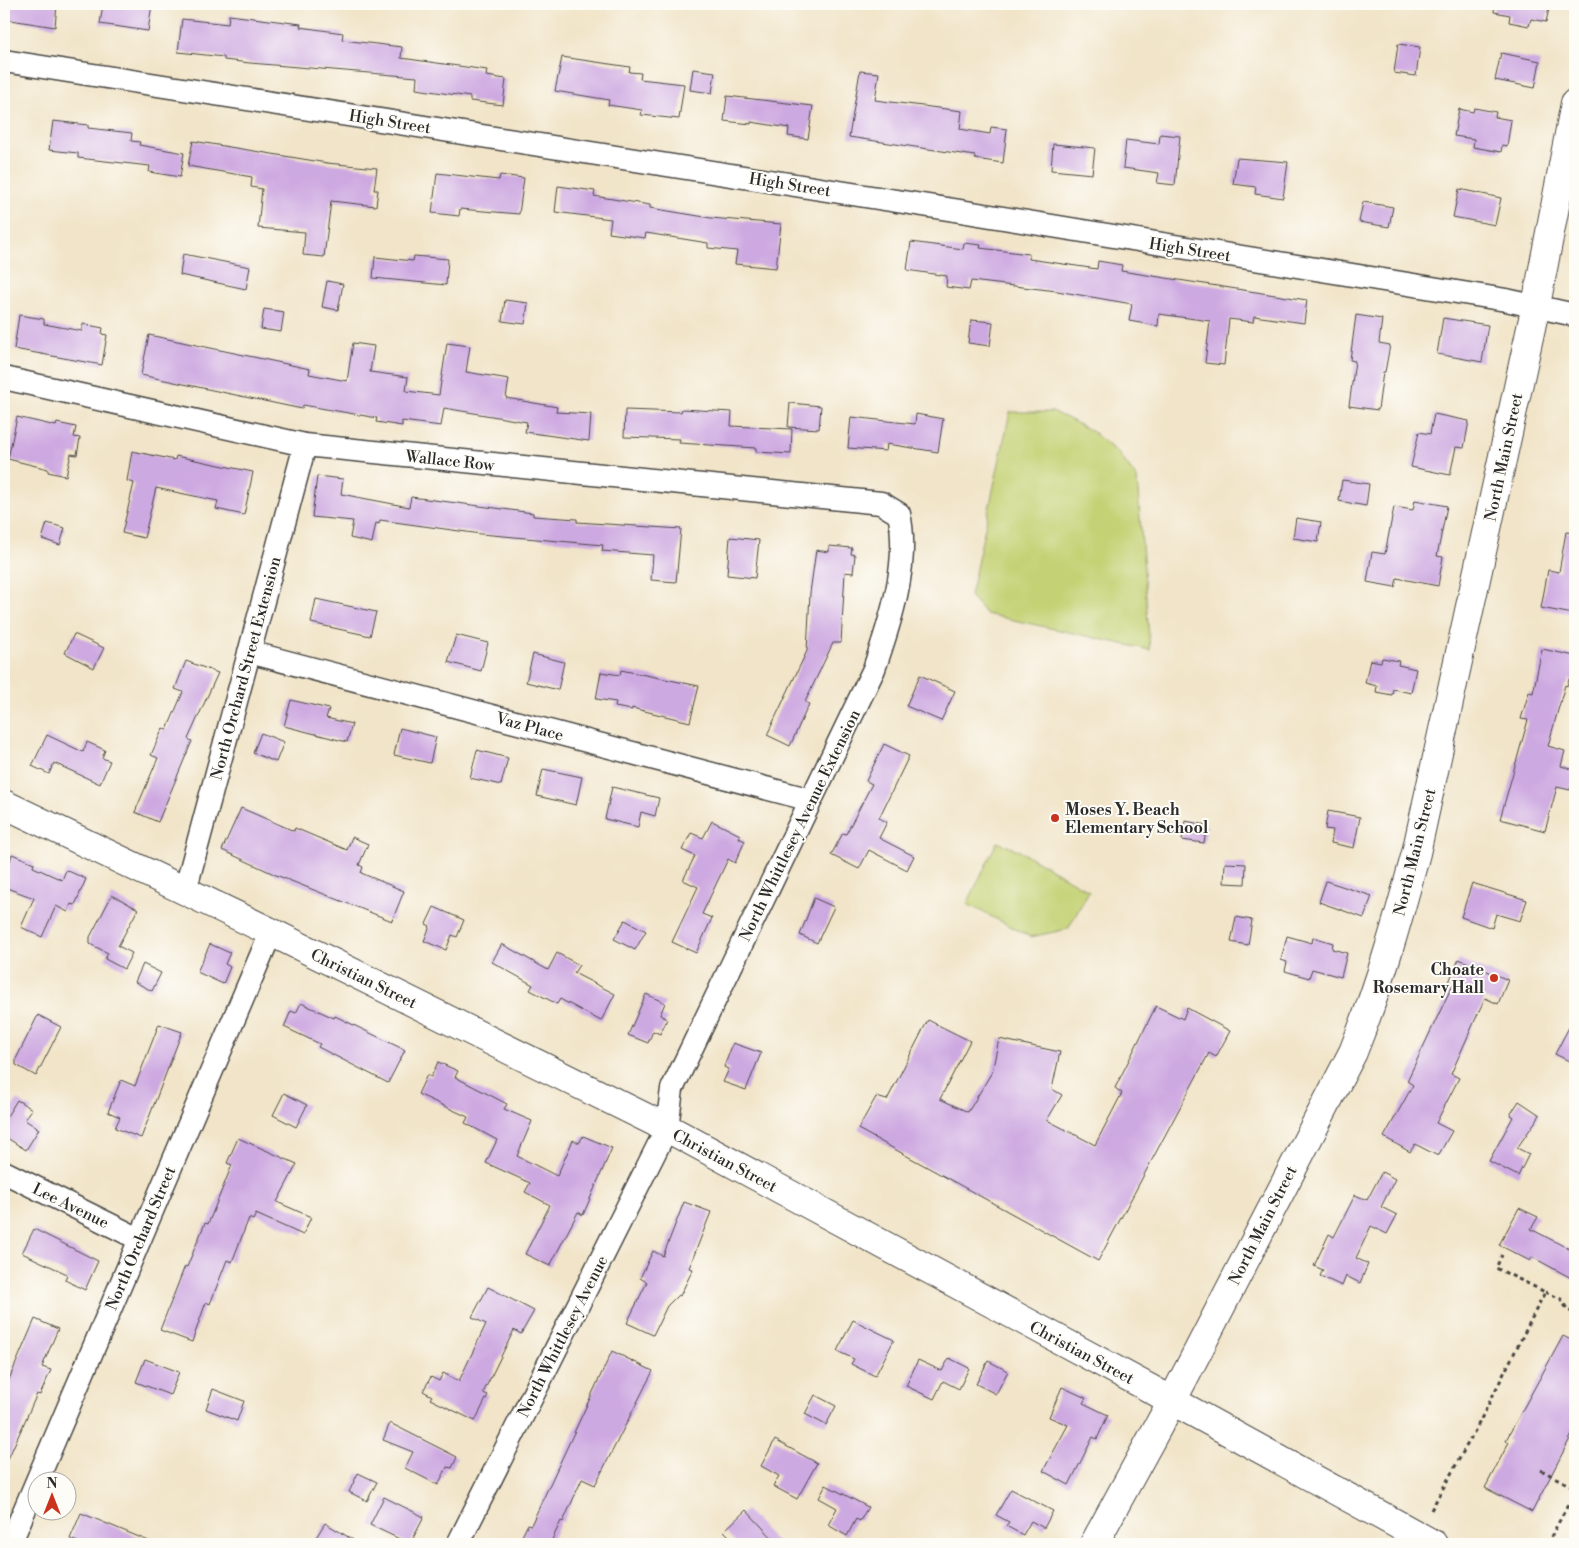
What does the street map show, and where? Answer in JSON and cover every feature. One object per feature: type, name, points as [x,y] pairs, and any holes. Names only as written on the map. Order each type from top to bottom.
[{"type":"main road","name":"North Main Street","points":[[1094,1544],[1172,1401],[1353,1052],[1393,938],[1416,852],[1536,305],[1575,103]]},
{"type":"main road","name":"Christian Street","points":[[4,804],[271,932],[667,1128],[1433,1544]]},
{"type":"street","name":"High Street","points":[[4,61],[954,210],[1536,305],[1575,315]]},
{"type":"street","name":"Wallace Row","points":[[4,378],[305,445],[881,502],[899,514]]},
{"type":"street","name":"North Orchard Street Extension","points":[[185,891],[305,445]]},
{"type":"street","name":"North Whittlesey Avenue Extension","points":[[667,1128],[672,1089],[874,669],[894,611],[903,532],[899,514]]},
{"type":"street","name":"Vaz Place","points":[[249,652],[812,800]]},
{"type":"street","name":"North Orchard Street","points":[[10,1544],[271,932]]},
{"type":"street","name":"North Whittlesey Avenue","points":[[458,1544],[667,1128]]},
{"type":"street","name":"Lee Avenue","points":[[4,1172],[139,1239]]},
{"type":"path","points":[[1502,1255],[1496,1268],[1561,1298],[1567,1309],[1575,1314]]},
{"type":"path","points":[[1431,1510],[1478,1425],[1545,1292]]},
{"type":"path","points":[[1541,1470],[1575,1488]]},
{"type":"path","points":[[1547,1544],[1575,1492]]},
{"type":"green space","points":[[1010,412],[1052,412],[1067,418],[1093,432],[1119,454],[1137,478],[1150,650],[986,614],[970,596]]},
{"type":"green space","points":[[997,842],[1018,850],[1089,891],[1068,929],[1031,937],[967,904]]},
{"type":"building","points":[[4,4],[57,4],[55,27],[4,19]]},
{"type":"building","points":[[103,4],[152,4],[148,31],[100,24]]},
{"type":"building","points":[[1495,4],[1550,4],[1546,22],[1531,19],[1529,26],[1509,22],[1510,15],[1494,12]]},
{"type":"building","points":[[229,15],[301,24],[300,27],[343,33],[342,40],[402,47],[401,58],[487,70],[486,76],[506,79],[503,105],[470,101],[470,97],[416,89],[417,77],[250,63],[224,60],[224,57],[178,52],[182,19],[228,24]]},
{"type":"building","points":[[1398,44],[1420,47],[1416,76],[1394,73]]},
{"type":"building","points":[[1501,53],[1540,61],[1535,88],[1495,80]]},
{"type":"building","points":[[562,57],[630,67],[629,72],[641,73],[640,79],[684,84],[679,119],[641,115],[642,110],[608,105],[609,100],[555,91]]},
{"type":"building","points":[[693,69],[715,72],[712,93],[690,90]]},
{"type":"building","points":[[860,71],[879,73],[875,100],[962,111],[960,129],[990,134],[991,127],[1007,129],[1003,163],[975,159],[975,156],[849,137]]},
{"type":"building","points":[[727,96],[813,106],[808,139],[788,136],[789,128],[751,122],[751,124],[724,121]]},
{"type":"building","points":[[1474,108],[1496,112],[1495,117],[1511,120],[1507,146],[1502,145],[1501,152],[1473,147],[1474,139],[1454,136],[1459,109],[1473,112]]},
{"type":"building","points":[[53,121],[88,125],[88,128],[132,133],[131,141],[140,142],[139,145],[184,153],[180,177],[149,172],[150,166],[78,158],[78,153],[49,150]]},
{"type":"building","points":[[1160,134],[1180,136],[1175,185],[1157,183],[1159,173],[1123,168],[1126,140],[1159,144]]},
{"type":"building","points":[[193,141],[327,163],[377,168],[374,190],[378,190],[376,206],[331,201],[324,257],[303,255],[305,232],[258,228],[262,189],[251,187],[252,177],[188,166]]},
{"type":"building","points":[[1053,144],[1095,148],[1092,174],[1051,170]]},
{"type":"building","points":[[1237,158],[1288,162],[1283,198],[1255,194],[1256,187],[1233,184]]},
{"type":"building","points":[[437,173],[499,180],[500,175],[524,178],[519,214],[460,209],[459,216],[432,213]]},
{"type":"building","points":[[558,186],[595,191],[594,196],[650,205],[650,208],[711,218],[781,224],[776,268],[735,264],[737,251],[708,248],[708,243],[646,233],[645,238],[609,233],[611,219],[555,212]]},
{"type":"building","points":[[1459,189],[1501,198],[1495,225],[1453,217]]},
{"type":"building","points":[[1363,202],[1393,207],[1389,227],[1359,222]]},
{"type":"building","points":[[911,242],[963,249],[964,243],[981,245],[980,248],[1029,254],[1029,259],[1097,269],[1098,261],[1122,265],[1121,271],[1307,300],[1304,323],[1254,316],[1253,322],[1229,319],[1224,365],[1205,363],[1210,321],[1159,314],[1158,326],[1129,321],[1132,304],[1057,291],[971,281],[969,290],[946,287],[947,276],[907,270]]},
{"type":"building","points":[[183,254],[250,267],[246,289],[180,275]]},
{"type":"building","points":[[414,256],[448,259],[446,285],[373,278],[375,257],[413,261]]},
{"type":"building","points":[[327,281],[343,284],[338,310],[322,307]]},
{"type":"building","points":[[505,300],[528,303],[525,324],[502,321]]},
{"type":"building","points":[[264,309],[284,312],[281,332],[261,329]]},
{"type":"building","points":[[19,315],[44,319],[44,324],[82,331],[83,324],[103,328],[102,334],[107,335],[102,365],[14,349]]},
{"type":"building","points":[[1356,315],[1382,319],[1379,343],[1390,345],[1385,372],[1383,372],[1378,410],[1349,406],[1355,361],[1350,360]]},
{"type":"building","points":[[1443,318],[1488,325],[1482,362],[1437,354]]},
{"type":"building","points":[[971,320],[993,322],[990,346],[968,343]]},
{"type":"building","points":[[149,335],[310,369],[309,374],[347,381],[353,343],[374,346],[370,372],[408,377],[406,391],[439,395],[447,343],[470,346],[466,372],[509,379],[506,398],[557,407],[556,412],[591,414],[589,441],[525,432],[527,422],[444,408],[441,426],[402,421],[402,426],[376,422],[377,418],[303,405],[302,409],[141,375]]},
{"type":"building","points":[[790,403],[821,406],[819,429],[788,427]]},
{"type":"building","points":[[682,409],[732,412],[731,426],[792,429],[791,454],[756,452],[756,448],[679,443],[680,439],[624,437],[625,410],[681,412]]},
{"type":"building","points":[[916,414],[943,419],[938,452],[887,444],[886,451],[848,448],[851,417],[915,424]]},
{"type":"building","points":[[1434,414],[1469,421],[1464,448],[1456,447],[1450,475],[1411,467],[1419,432],[1430,434]]},
{"type":"building","points":[[17,417],[56,426],[57,423],[76,427],[74,437],[80,438],[77,455],[71,454],[66,476],[48,472],[48,469],[8,459]]},
{"type":"building","points":[[132,451],[175,460],[176,456],[253,472],[244,515],[216,509],[218,501],[156,488],[144,538],[122,533],[134,483],[127,481]]},
{"type":"building","points":[[317,476],[343,479],[341,494],[409,507],[411,497],[533,513],[533,516],[577,519],[577,522],[681,529],[676,582],[651,580],[653,555],[602,551],[603,545],[481,534],[380,520],[379,524],[376,523],[372,543],[350,538],[353,521],[312,517]]},
{"type":"building","points":[[1342,480],[1369,484],[1366,506],[1339,501]]},
{"type":"building","points":[[1415,500],[1447,506],[1437,556],[1443,557],[1438,586],[1397,578],[1395,587],[1367,582],[1372,552],[1385,554],[1394,507],[1413,510]]},
{"type":"building","points":[[1296,518],[1321,522],[1318,542],[1293,538]]},
{"type":"building","points":[[47,523],[65,528],[60,545],[42,539]]},
{"type":"building","points":[[1566,532],[1575,533],[1575,602],[1573,614],[1541,608],[1548,570],[1559,572]]},
{"type":"building","points":[[730,537],[759,540],[755,578],[727,575]]},
{"type":"building","points":[[829,546],[852,548],[851,554],[855,555],[853,573],[845,572],[841,643],[833,643],[805,702],[809,704],[790,746],[767,735],[807,651],[810,593],[816,550],[829,552]]},
{"type":"building","points":[[316,599],[376,612],[370,636],[311,623]]},
{"type":"building","points":[[74,634],[104,648],[94,668],[65,653]]},
{"type":"building","points":[[456,635],[488,643],[481,671],[448,662]]},
{"type":"building","points":[[1542,649],[1575,656],[1575,681],[1569,679],[1567,686],[1565,685],[1548,746],[1565,751],[1561,766],[1575,770],[1575,773],[1570,790],[1557,787],[1545,831],[1500,819],[1528,720],[1521,719],[1529,692],[1533,693]]},
{"type":"building","points":[[533,654],[564,662],[558,690],[526,682]]},
{"type":"building","points":[[1382,658],[1399,661],[1398,665],[1416,669],[1411,693],[1393,689],[1392,695],[1376,692],[1377,686],[1365,683],[1370,660],[1381,662]]},
{"type":"building","points":[[186,661],[218,673],[188,739],[192,741],[158,822],[135,812],[158,758],[151,755],[163,728],[167,730],[183,692],[175,689]]},
{"type":"building","points":[[621,670],[699,686],[690,722],[632,708],[632,710],[615,707],[616,702],[596,699],[601,672],[620,675]]},
{"type":"building","points":[[920,675],[955,691],[941,721],[906,706]]},
{"type":"building","points":[[291,700],[329,709],[326,718],[352,724],[347,742],[284,726]]},
{"type":"building","points":[[400,728],[436,737],[430,763],[394,755]]},
{"type":"building","points":[[261,733],[284,742],[276,762],[253,753]]},
{"type":"building","points":[[47,735],[83,752],[87,742],[105,750],[102,758],[110,761],[100,784],[54,763],[49,774],[32,766]]},
{"type":"building","points":[[884,744],[909,756],[879,818],[887,822],[879,838],[914,856],[907,870],[869,850],[859,869],[831,855],[843,833],[846,834],[872,784],[866,781]]},
{"type":"building","points":[[477,750],[508,758],[501,785],[470,778]]},
{"type":"building","points":[[543,769],[582,777],[576,805],[537,796]]},
{"type":"building","points":[[612,787],[659,798],[655,816],[641,812],[638,827],[605,819]]},
{"type":"building","points":[[241,808],[294,831],[295,828],[347,850],[352,837],[368,844],[359,865],[363,867],[361,873],[404,891],[392,921],[276,875],[222,850]]},
{"type":"building","points":[[1328,811],[1360,817],[1354,848],[1331,843],[1333,830],[1325,829]]},
{"type":"building","points":[[712,821],[740,835],[739,838],[745,841],[735,863],[728,859],[702,914],[712,918],[696,953],[672,942],[698,887],[683,880],[695,856],[682,850],[691,833],[703,838]]},
{"type":"building","points":[[1185,821],[1207,825],[1204,843],[1182,840]]},
{"type":"building","points":[[12,854],[34,863],[33,867],[62,880],[66,870],[86,879],[75,905],[71,904],[68,912],[56,906],[42,937],[21,927],[34,898],[4,887],[4,858],[10,861]]},
{"type":"building","points":[[1225,863],[1246,864],[1245,884],[1224,883]]},
{"type":"building","points":[[1326,881],[1372,896],[1364,918],[1319,902]]},
{"type":"building","points":[[1472,883],[1527,900],[1520,921],[1496,914],[1492,928],[1461,917]]},
{"type":"building","points":[[112,895],[138,909],[118,946],[132,953],[124,969],[105,959],[108,953],[90,944],[90,937]]},
{"type":"building","points":[[814,898],[834,907],[817,943],[800,935]]},
{"type":"building","points":[[434,907],[464,920],[457,937],[452,935],[446,950],[424,941],[430,926],[426,924]]},
{"type":"building","points":[[1236,917],[1252,920],[1248,945],[1231,942]]},
{"type":"building","points":[[625,920],[646,931],[635,950],[614,939]]},
{"type":"building","points":[[1287,936],[1312,943],[1313,937],[1333,943],[1332,949],[1347,953],[1341,977],[1312,969],[1309,978],[1285,971],[1287,962],[1281,960]]},
{"type":"building","points":[[210,944],[230,953],[225,964],[230,967],[223,984],[197,972]]},
{"type":"building","points":[[502,944],[548,970],[557,953],[579,965],[574,973],[615,994],[601,1021],[560,999],[557,1004],[530,990],[533,985],[492,962]]},
{"type":"building","points":[[1459,959],[1508,980],[1498,1004],[1485,998],[1451,1074],[1459,1078],[1436,1123],[1452,1131],[1438,1156],[1415,1144],[1410,1152],[1384,1137],[1413,1085],[1407,1081],[1453,984],[1449,982]]},
{"type":"building","points":[[143,964],[161,973],[152,991],[135,982]]},
{"type":"building","points":[[646,994],[665,1003],[660,1015],[667,1019],[660,1034],[653,1031],[648,1043],[628,1035]]},
{"type":"building","points":[[301,1003],[334,1018],[335,1016],[405,1050],[388,1083],[318,1047],[320,1044],[284,1027],[291,1011],[296,1013]]},
{"type":"building","points":[[1156,1006],[1183,1019],[1187,1008],[1230,1031],[1216,1057],[1209,1053],[1098,1261],[858,1129],[876,1097],[887,1100],[928,1020],[970,1041],[940,1099],[968,1112],[992,1072],[999,1039],[1060,1052],[1052,1089],[1062,1095],[1047,1120],[1095,1145],[1122,1093],[1115,1088]]},
{"type":"building","points":[[38,1015],[61,1027],[36,1076],[16,1065],[16,1059]]},
{"type":"building","points":[[1575,1016],[1575,1064],[1555,1054]]},
{"type":"building","points":[[159,1024],[182,1032],[141,1138],[115,1128],[120,1117],[108,1112],[121,1080],[135,1086]]},
{"type":"building","points":[[733,1043],[761,1053],[746,1090],[723,1082],[729,1069],[724,1067]]},
{"type":"building","points":[[438,1062],[458,1071],[455,1077],[507,1104],[504,1109],[532,1121],[517,1156],[557,1176],[573,1140],[579,1143],[583,1136],[612,1148],[583,1215],[578,1212],[550,1266],[525,1254],[550,1205],[525,1192],[530,1183],[486,1163],[497,1140],[465,1123],[468,1117],[418,1094],[427,1075],[431,1077]]},
{"type":"building","points":[[284,1093],[307,1105],[296,1127],[273,1115]]},
{"type":"building","points":[[17,1100],[32,1109],[25,1120],[39,1129],[26,1150],[4,1136],[4,1121]]},
{"type":"building","points":[[1519,1101],[1540,1115],[1517,1148],[1529,1154],[1518,1176],[1489,1161],[1513,1117],[1510,1115]]},
{"type":"building","points":[[238,1138],[297,1164],[277,1202],[311,1217],[303,1235],[256,1214],[253,1220],[249,1218],[232,1262],[227,1260],[210,1304],[206,1302],[192,1342],[160,1330],[185,1266],[187,1267],[205,1223],[208,1224],[232,1165],[227,1163]]},
{"type":"building","points":[[1382,1172],[1395,1179],[1381,1207],[1397,1215],[1387,1234],[1371,1226],[1356,1258],[1368,1264],[1360,1283],[1346,1276],[1342,1286],[1320,1276],[1323,1270],[1314,1266],[1329,1234],[1334,1237],[1355,1195],[1367,1200]]},
{"type":"building","points":[[684,1202],[711,1212],[689,1268],[693,1269],[680,1296],[678,1295],[667,1306],[653,1335],[627,1323],[647,1282],[640,1278],[653,1251],[663,1256]]},
{"type":"building","points":[[1519,1208],[1538,1217],[1531,1229],[1575,1252],[1575,1280],[1532,1257],[1530,1261],[1499,1245]]},
{"type":"building","points":[[34,1229],[98,1261],[85,1290],[65,1280],[67,1274],[22,1253]]},
{"type":"building","points":[[488,1287],[534,1311],[521,1334],[514,1330],[483,1393],[488,1395],[475,1421],[430,1399],[432,1396],[423,1391],[431,1377],[439,1381],[443,1373],[459,1381],[486,1324],[472,1317]]},
{"type":"building","points":[[35,1319],[58,1329],[42,1367],[51,1370],[40,1395],[37,1394],[4,1468],[4,1391]]},
{"type":"building","points":[[853,1320],[894,1340],[875,1376],[851,1364],[854,1359],[837,1351]]},
{"type":"building","points":[[1563,1336],[1575,1342],[1575,1429],[1532,1512],[1485,1488],[1509,1442],[1506,1440]]},
{"type":"building","points":[[612,1351],[653,1371],[595,1485],[582,1479],[563,1522],[561,1521],[550,1544],[518,1544],[528,1524],[531,1525]]},
{"type":"building","points":[[949,1358],[969,1368],[959,1389],[943,1381],[934,1399],[906,1386],[918,1360],[942,1371]]},
{"type":"building","points":[[145,1359],[179,1372],[170,1395],[136,1382]]},
{"type":"building","points":[[988,1361],[1008,1371],[996,1394],[976,1384]]},
{"type":"building","points":[[1062,1387],[1086,1398],[1083,1403],[1108,1415],[1097,1439],[1093,1437],[1069,1485],[1043,1471],[1068,1425],[1049,1417]]},
{"type":"building","points":[[213,1389],[244,1401],[237,1421],[206,1409]]},
{"type":"building","points":[[815,1395],[836,1406],[826,1425],[805,1414]]},
{"type":"building","points":[[390,1423],[457,1457],[452,1468],[447,1467],[438,1485],[405,1468],[413,1452],[383,1440]]},
{"type":"building","points":[[775,1440],[817,1463],[797,1499],[773,1486],[779,1476],[761,1466]]},
{"type":"building","points":[[358,1473],[377,1482],[367,1501],[349,1492]]},
{"type":"building","points":[[826,1485],[868,1507],[860,1521],[856,1519],[847,1536],[828,1525],[837,1508],[819,1498]]},
{"type":"building","points":[[1011,1489],[1053,1511],[1044,1528],[1031,1521],[1023,1535],[1006,1526],[1009,1522],[996,1515]]},
{"type":"building","points":[[384,1497],[424,1517],[410,1544],[370,1525]]},
{"type":"building","points":[[746,1510],[778,1544],[737,1544],[724,1531]]},
{"type":"building","points":[[81,1513],[156,1544],[83,1544],[70,1539]]},
{"type":"building","points":[[325,1523],[360,1544],[312,1544]]},
{"type":"place","name":"Moses Y. Beach Elementary School","points":[[1055,818]]},
{"type":"place","name":"Choate Rosemary Hall","points":[[1494,978]]}]
